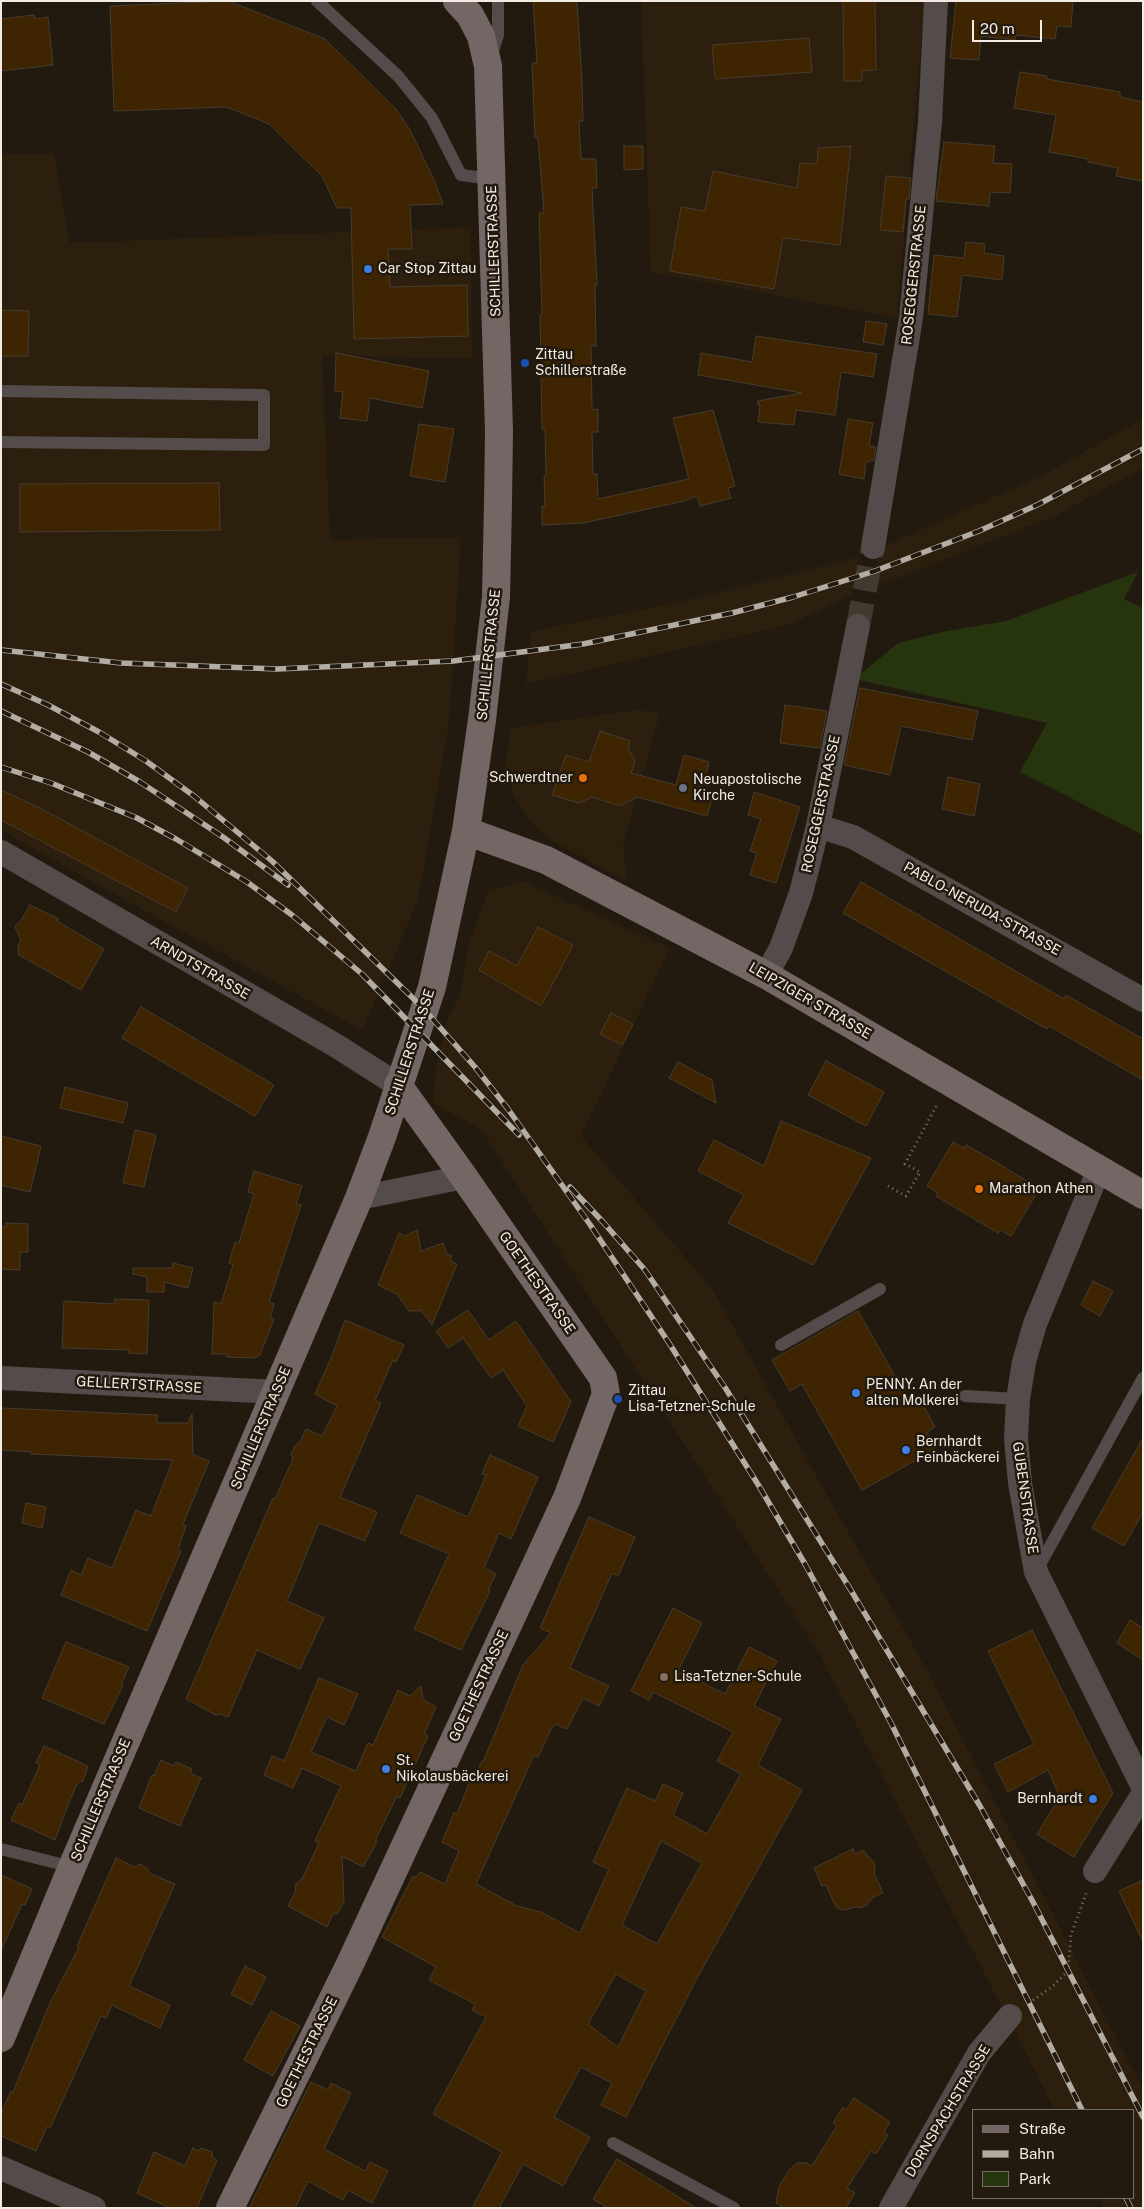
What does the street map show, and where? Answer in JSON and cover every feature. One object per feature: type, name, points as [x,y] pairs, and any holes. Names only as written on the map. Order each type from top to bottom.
[{"type":"main road","name":"SCHILLERSTRASSE","points":[[1,2038],[72,1867],[359,1198],[382,1137],[432,987],[466,831],[482,720],[496,597],[499,431],[488,66],[481,36],[470,15],[457,1]]},
{"type":"main road","name":"LEIPZIGER STRASSE","points":[[466,831],[546,860],[766,975],[1143,1195]]},
{"type":"main road","name":"GOETHESTRASSE","points":[[230,2208],[350,1964],[567,1498],[606,1394],[603,1378],[398,1085]]},
{"type":"street","name":"ROSEGGERSTRASSE","points":[[873,547],[911,318],[930,122],[936,1]]},
{"type":"street","name":"ROSEGGERSTRASSE","points":[[766,975],[781,948],[801,893],[818,826],[858,626]]},
{"type":"street","name":"PABLO-NERUDA-STRASSE","points":[[818,826],[853,837],[1143,1000]]},
{"type":"street","name":"ARNDTSTRASSE","points":[[1,852],[328,1041],[398,1085]]},
{"type":"street","name":"GUBENSTRASSE","points":[[1099,1169],[1035,1324],[1024,1362],[1018,1400],[1016,1438],[1020,1483],[1036,1572],[1143,1787]]},
{"type":"street","points":[[359,1198],[464,1177]]},
{"type":"street","name":"GELLERTSTRASSE","points":[[1,1378],[277,1392]]},
{"type":"street","points":[[1095,1871],[1143,1794]]},
{"type":"street","name":"DORNSPACHSTRASSE","points":[[891,2208],[979,2054],[1010,2016]]},
{"type":"street","points":[[1,2168],[94,2208]]},
{"type":"lane","points":[[316,1],[398,76],[432,118],[461,175],[492,179]]},
{"type":"lane","points":[[488,66],[498,34],[498,1]]},
{"type":"lane","points":[[1,391],[264,395],[264,445],[1,442]]},
{"type":"lane","points":[[781,1345],[880,1289]]},
{"type":"lane","points":[[1036,1572],[1143,1378]]},
{"type":"lane","points":[[965,1396],[1018,1400]]},
{"type":"lane","points":[[1,1849],[72,1867]]},
{"type":"lane","points":[[613,2143],[734,2208]]},
{"type":"path","points":[[888,1186],[906,1196],[920,1172],[905,1164],[949,1081]]},
{"type":"path","points":[[1010,2016],[1053,1986],[1068,1971],[1071,1935],[1095,1871]]},
{"type":"shaded area","points":[[641,1],[925,1],[897,318],[651,272]]},
{"type":"shaded area","points":[[54,154],[70,243],[471,227],[472,358],[322,356],[330,540],[461,537],[449,723],[418,900],[362,1030],[1,830],[1,155]]},
{"type":"shaded area","points":[[1143,419],[1143,468],[1057,515],[872,588],[880,548],[1043,475]]},
{"type":"shaded area","points":[[859,557],[851,595],[788,625],[526,684],[531,631],[676,603]]},
{"type":"shaded area","points":[[637,710],[660,713],[623,844],[627,881],[552,841],[527,818],[513,794],[506,768],[510,728]]},
{"type":"shaded area","points":[[522,881],[670,948],[581,1136],[713,1290],[927,1670],[1143,2090],[1143,2208],[1105,2208],[1100,2199],[1134,2199],[1134,2109],[1054,2109],[820,1655],[481,1129],[433,1103],[436,1067],[447,1020],[460,995],[469,942],[488,892]]},
{"type":"green space","points":[[1138,572],[1124,599],[1143,608],[1143,835],[1020,772],[1047,723],[855,679],[898,643],[942,632],[1006,621]]},
{"type":"building","points":[[228,1],[325,39],[396,109],[410,130],[434,180],[443,204],[410,205],[412,249],[388,249],[390,287],[467,285],[468,336],[354,339],[351,208],[337,208],[322,176],[269,124],[227,107],[114,111],[110,6]]},
{"type":"building","points":[[533,1],[577,1],[582,81],[583,121],[579,121],[581,159],[596,159],[597,188],[592,188],[597,285],[595,285],[596,346],[591,346],[592,410],[598,409],[598,432],[592,432],[593,474],[597,474],[598,499],[689,479],[673,418],[713,410],[735,486],[728,488],[731,498],[700,506],[697,496],[684,501],[583,523],[542,525],[542,506],[545,506],[544,476],[546,476],[545,429],[542,429],[540,314],[542,314],[539,213],[544,213],[538,138],[535,138],[532,63],[537,63]]},
{"type":"building","points":[[843,1],[875,1],[876,70],[862,71],[862,81],[844,81]]},
{"type":"building","points":[[956,1],[1073,1],[1071,27],[1057,26],[1055,39],[1016,35],[1015,40],[981,36],[979,60],[950,58]]},
{"type":"building","points":[[34,15],[35,19],[48,17],[53,65],[1,71],[1,19]]},
{"type":"building","points":[[809,38],[812,72],[715,79],[712,45]]},
{"type":"building","points":[[1020,72],[1047,76],[1047,79],[1120,92],[1120,97],[1143,102],[1143,181],[1116,176],[1118,168],[1088,162],[1088,159],[1049,152],[1056,115],[1014,108]]},
{"type":"building","points":[[944,142],[995,146],[993,163],[1012,164],[1010,193],[990,192],[989,206],[936,201]]},
{"type":"building","points":[[624,146],[643,146],[643,169],[624,170]]},
{"type":"building","points":[[851,146],[840,245],[783,238],[774,289],[670,271],[681,207],[705,211],[713,171],[797,188],[800,163],[817,164],[818,148]]},
{"type":"building","points":[[886,176],[911,178],[909,199],[906,199],[903,232],[880,230]]},
{"type":"building","points":[[966,242],[985,244],[984,253],[1004,256],[1002,280],[962,275],[957,317],[928,314],[934,255],[964,258]]},
{"type":"building","points":[[1,310],[29,311],[28,356],[1,356]]},
{"type":"building","points":[[866,321],[887,324],[883,345],[863,342]]},
{"type":"building","points":[[756,336],[877,354],[873,377],[841,372],[835,415],[796,410],[794,425],[758,422],[760,405],[758,405],[758,401],[802,393],[698,375],[701,353],[752,362]]},
{"type":"building","points":[[336,353],[429,371],[422,408],[370,398],[367,421],[340,418],[343,392],[335,391]]},
{"type":"building","points":[[848,419],[873,423],[869,446],[876,447],[874,460],[866,462],[864,479],[839,474]]},
{"type":"building","points":[[419,424],[454,429],[445,482],[410,476]]},
{"type":"building","points":[[219,483],[220,530],[20,532],[20,484]]},
{"type":"building","points":[[860,688],[978,711],[972,740],[901,726],[890,775],[844,765]]},
{"type":"building","points":[[785,705],[827,711],[820,748],[780,743]]},
{"type":"building","points":[[600,731],[630,741],[628,748],[635,761],[631,773],[676,785],[684,755],[709,762],[702,791],[713,795],[707,816],[637,797],[620,806],[592,797],[579,803],[552,795],[566,755],[589,762]]},
{"type":"building","points":[[948,777],[980,784],[974,816],[942,809]]},
{"type":"building","points":[[1,790],[40,808],[188,888],[176,912],[1,820]]},
{"type":"building","points":[[754,792],[800,807],[776,883],[750,875],[757,853],[750,851],[761,819],[748,815]]},
{"type":"building","points":[[861,882],[1064,999],[1066,995],[1143,1039],[1143,1080],[1049,1026],[1047,1029],[843,913]]},
{"type":"building","points":[[30,905],[59,919],[57,921],[104,949],[81,990],[19,955],[18,945],[21,940],[15,927]]},
{"type":"building","points":[[538,927],[573,945],[541,1006],[479,970],[489,951],[517,966]]},
{"type":"building","points":[[141,1007],[274,1085],[255,1116],[122,1038]]},
{"type":"building","points":[[611,1013],[633,1024],[622,1045],[600,1034]]},
{"type":"building","points":[[826,1061],[884,1092],[866,1126],[808,1095]]},
{"type":"building","points":[[678,1062],[712,1080],[716,1103],[669,1078]]},
{"type":"building","points":[[65,1087],[128,1103],[123,1123],[60,1108]]},
{"type":"building","points":[[781,1121],[871,1158],[813,1265],[728,1223],[744,1195],[698,1171],[714,1140],[764,1166]]},
{"type":"building","points":[[135,1130],[156,1135],[144,1187],[123,1183]]},
{"type":"building","points":[[1,1136],[41,1146],[30,1192],[1,1185]]},
{"type":"building","points":[[953,1142],[964,1148],[966,1145],[998,1163],[1028,1182],[1026,1185],[1038,1191],[1011,1236],[1000,1230],[998,1233],[936,1196],[938,1193],[927,1186]]},
{"type":"building","points":[[254,1171],[302,1186],[296,1204],[301,1205],[269,1302],[274,1304],[270,1318],[274,1319],[260,1355],[255,1358],[227,1357],[227,1354],[212,1354],[214,1302],[221,1304],[233,1265],[229,1263],[235,1242],[239,1243],[254,1194],[248,1192]]},
{"type":"building","points":[[6,1223],[28,1224],[28,1252],[20,1252],[20,1270],[1,1269],[1,1227],[6,1227]]},
{"type":"building","points":[[417,1230],[421,1251],[443,1243],[447,1254],[452,1256],[450,1261],[457,1264],[432,1325],[420,1309],[420,1311],[409,1311],[397,1294],[378,1285],[399,1233],[405,1236]]},
{"type":"building","points":[[173,1263],[193,1268],[188,1288],[164,1282],[164,1292],[147,1292],[147,1277],[133,1274],[133,1268],[172,1268]]},
{"type":"building","points":[[1093,1281],[1113,1291],[1100,1316],[1081,1305]]},
{"type":"building","points":[[115,1299],[149,1300],[147,1354],[129,1353],[129,1350],[62,1348],[64,1301],[114,1304]]},
{"type":"building","points":[[468,1310],[489,1340],[516,1321],[571,1402],[553,1442],[518,1426],[527,1406],[503,1370],[491,1378],[463,1338],[448,1348],[436,1331]]},
{"type":"building","name":"PENNY. An der alten Molkerei","points":[[858,1311],[912,1406],[921,1401],[935,1427],[927,1432],[936,1449],[862,1490],[802,1384],[790,1391],[772,1360]]},
{"type":"building","points":[[345,1320],[404,1345],[396,1362],[393,1360],[375,1400],[381,1403],[340,1497],[377,1512],[365,1541],[319,1523],[287,1601],[324,1618],[300,1669],[257,1650],[228,1717],[220,1714],[216,1715],[186,1699],[273,1498],[275,1499],[293,1459],[291,1453],[300,1442],[306,1429],[322,1436],[337,1406],[315,1394]]},
{"type":"building","points":[[1,1408],[157,1415],[157,1423],[188,1423],[192,1414],[193,1455],[209,1461],[183,1524],[186,1526],[178,1549],[181,1551],[147,1631],[61,1595],[71,1570],[81,1575],[88,1558],[112,1568],[136,1510],[151,1516],[173,1460],[31,1454],[31,1452],[1,1450]]},
{"type":"building","points":[[1143,1438],[1143,1512],[1124,1546],[1092,1528]]},
{"type":"building","points":[[490,1455],[538,1477],[511,1539],[499,1533],[484,1568],[496,1574],[488,1590],[490,1591],[461,1650],[414,1629],[449,1554],[400,1533],[417,1495],[468,1517],[486,1475],[482,1474]]},
{"type":"building","points":[[26,1503],[46,1507],[42,1528],[22,1523]]},
{"type":"building","points":[[589,1517],[635,1537],[618,1576],[612,1573],[570,1668],[609,1686],[599,1706],[583,1698],[567,1729],[555,1724],[551,1729],[538,1757],[534,1755],[476,1884],[517,1906],[541,1912],[580,1933],[609,1869],[593,1862],[627,1788],[655,1801],[663,1784],[683,1793],[673,1815],[707,1834],[741,1774],[717,1761],[733,1732],[653,1692],[649,1700],[631,1691],[673,1608],[702,1623],[678,1671],[725,1694],[749,1647],[777,1661],[754,1706],[781,1719],[758,1765],[802,1790],[696,1980],[626,2117],[601,2105],[612,2083],[581,2067],[554,2117],[590,2137],[563,2186],[523,2164],[499,2208],[472,2208],[502,2152],[433,2114],[486,2017],[472,2010],[475,2004],[429,1980],[436,1967],[382,1937],[413,1876],[417,1877],[420,1872],[445,1884],[459,1851],[442,1842],[454,1813],[457,1814],[472,1776],[475,1776],[483,1762],[523,1665],[551,1633],[540,1628]],"holes":[[[661,1841],[702,1863],[657,1944],[622,1925]],[[616,1974],[646,1991],[618,2047],[588,2024]]]},
{"type":"building","points":[[1130,1620],[1143,1628],[1143,1660],[1117,1643]]},
{"type":"building","points":[[1032,1630],[1113,1793],[1074,1857],[1037,1834],[1060,1797],[1048,1770],[1008,1792],[994,1764],[1034,1744],[988,1651]]},
{"type":"building","points":[[66,1642],[129,1667],[121,1685],[123,1685],[104,1724],[42,1698]]},
{"type":"building","points":[[319,1678],[358,1694],[344,1725],[327,1717],[311,1752],[356,1771],[368,1743],[373,1745],[398,1690],[410,1696],[421,1686],[423,1699],[436,1707],[424,1734],[428,1736],[400,1798],[397,1796],[376,1839],[376,1844],[363,1867],[342,1856],[344,1901],[338,1913],[333,1914],[327,1927],[288,1906],[295,1892],[296,1884],[302,1879],[319,1843],[315,1841],[341,1786],[302,1768],[293,1788],[264,1775],[272,1756],[284,1761]]},
{"type":"building","points":[[44,1746],[88,1766],[83,1781],[78,1782],[69,1802],[55,1840],[11,1820],[19,1803],[22,1805],[40,1765],[36,1763]]},
{"type":"building","points":[[161,1760],[174,1766],[176,1762],[192,1769],[190,1773],[201,1778],[180,1826],[139,1808],[152,1775],[154,1776]]},
{"type":"building","points":[[853,1849],[855,1854],[863,1850],[875,1864],[874,1873],[883,1893],[873,1897],[867,1905],[860,1908],[843,1910],[836,1907],[826,1885],[822,1886],[814,1868]]},
{"type":"building","points":[[116,1858],[135,1867],[139,1864],[147,1868],[149,1873],[175,1884],[129,1986],[170,2005],[160,2028],[112,2005],[106,2018],[101,2016],[50,2128],[47,2127],[36,2151],[1,2136],[1,2114],[11,2091],[13,2092],[50,2003],[79,1947],[77,1946]]},
{"type":"building","points":[[1,1875],[32,1889],[25,1905],[22,1904],[1,1951]]},
{"type":"building","points":[[1143,1880],[1143,1942],[1119,1891]]},
{"type":"building","points":[[245,1966],[266,1977],[252,2005],[231,1994]]},
{"type":"building","points":[[271,2011],[300,2026],[273,2076],[244,2060]]},
{"type":"building","points":[[311,2082],[328,2090],[331,2083],[351,2093],[324,2149],[365,2171],[370,2162],[388,2171],[372,2203],[348,2190],[343,2200],[308,2181],[295,2208],[249,2208]]},
{"type":"building","points":[[854,2098],[890,2122],[884,2132],[888,2135],[876,2154],[871,2151],[847,2188],[855,2193],[846,2208],[784,2208],[776,2203],[779,2186],[790,2169],[797,2163],[807,2163],[812,2166],[837,2126],[833,2123],[843,2107],[846,2110]]},
{"type":"building","points":[[193,2148],[198,2151],[201,2148],[212,2152],[213,2158],[217,2160],[197,2208],[170,2208],[137,2193],[154,2152],[185,2166]]},
{"type":"building","points":[[617,2159],[696,2208],[608,2208],[593,2199]]},
{"type":"tunnel","points":[[858,626],[873,547]]},
{"type":"railway","points":[[1,650],[121,663],[277,669],[453,661],[583,644],[732,613],[793,597],[875,571],[979,531],[1037,505],[1143,449]]},
{"type":"railway","points":[[1,684],[48,705],[99,732],[146,761],[194,796],[272,861],[421,1006],[475,1067],[508,1109],[591,1226],[669,1343],[759,1486],[805,1564],[891,1723],[1082,2109]]},
{"type":"railway","points":[[1,711],[88,752],[140,782],[223,837],[288,885]]},
{"type":"railway","points":[[1,767],[51,783],[137,818],[247,882],[292,915],[362,974],[519,1135]]},
{"type":"railway","points":[[570,1187],[645,1270],[726,1389],[852,1592],[980,1806],[1033,1902],[1143,2117]]},
{"type":"railway","points":[[1126,2199],[1131,2208]]},
{"type":"place","name":"Car Stop Zittau","points":[[368,269]]},
{"type":"place","name":"Zittau Schillerstraße","points":[[525,363]]},
{"type":"place","name":"Schwerdtner","points":[[583,778]]},
{"type":"place","name":"Neuapostolische Kirche","points":[[683,788]]},
{"type":"place","name":"Marathon Athen","points":[[979,1189]]},
{"type":"place","name":"PENNY. An der alten Molkerei","points":[[856,1393]]},
{"type":"place","name":"Zittau Lisa-Tetzner-Schule","points":[[618,1399]]},
{"type":"place","name":"Bernhardt Feinbäckerei","points":[[906,1450]]},
{"type":"place","name":"Lisa-Tetzner-Schule","points":[[664,1677]]},
{"type":"place","name":"St. Nikolausbäckerei","points":[[386,1769]]},
{"type":"place","name":"Bernhardt","points":[[1093,1799]]}]
